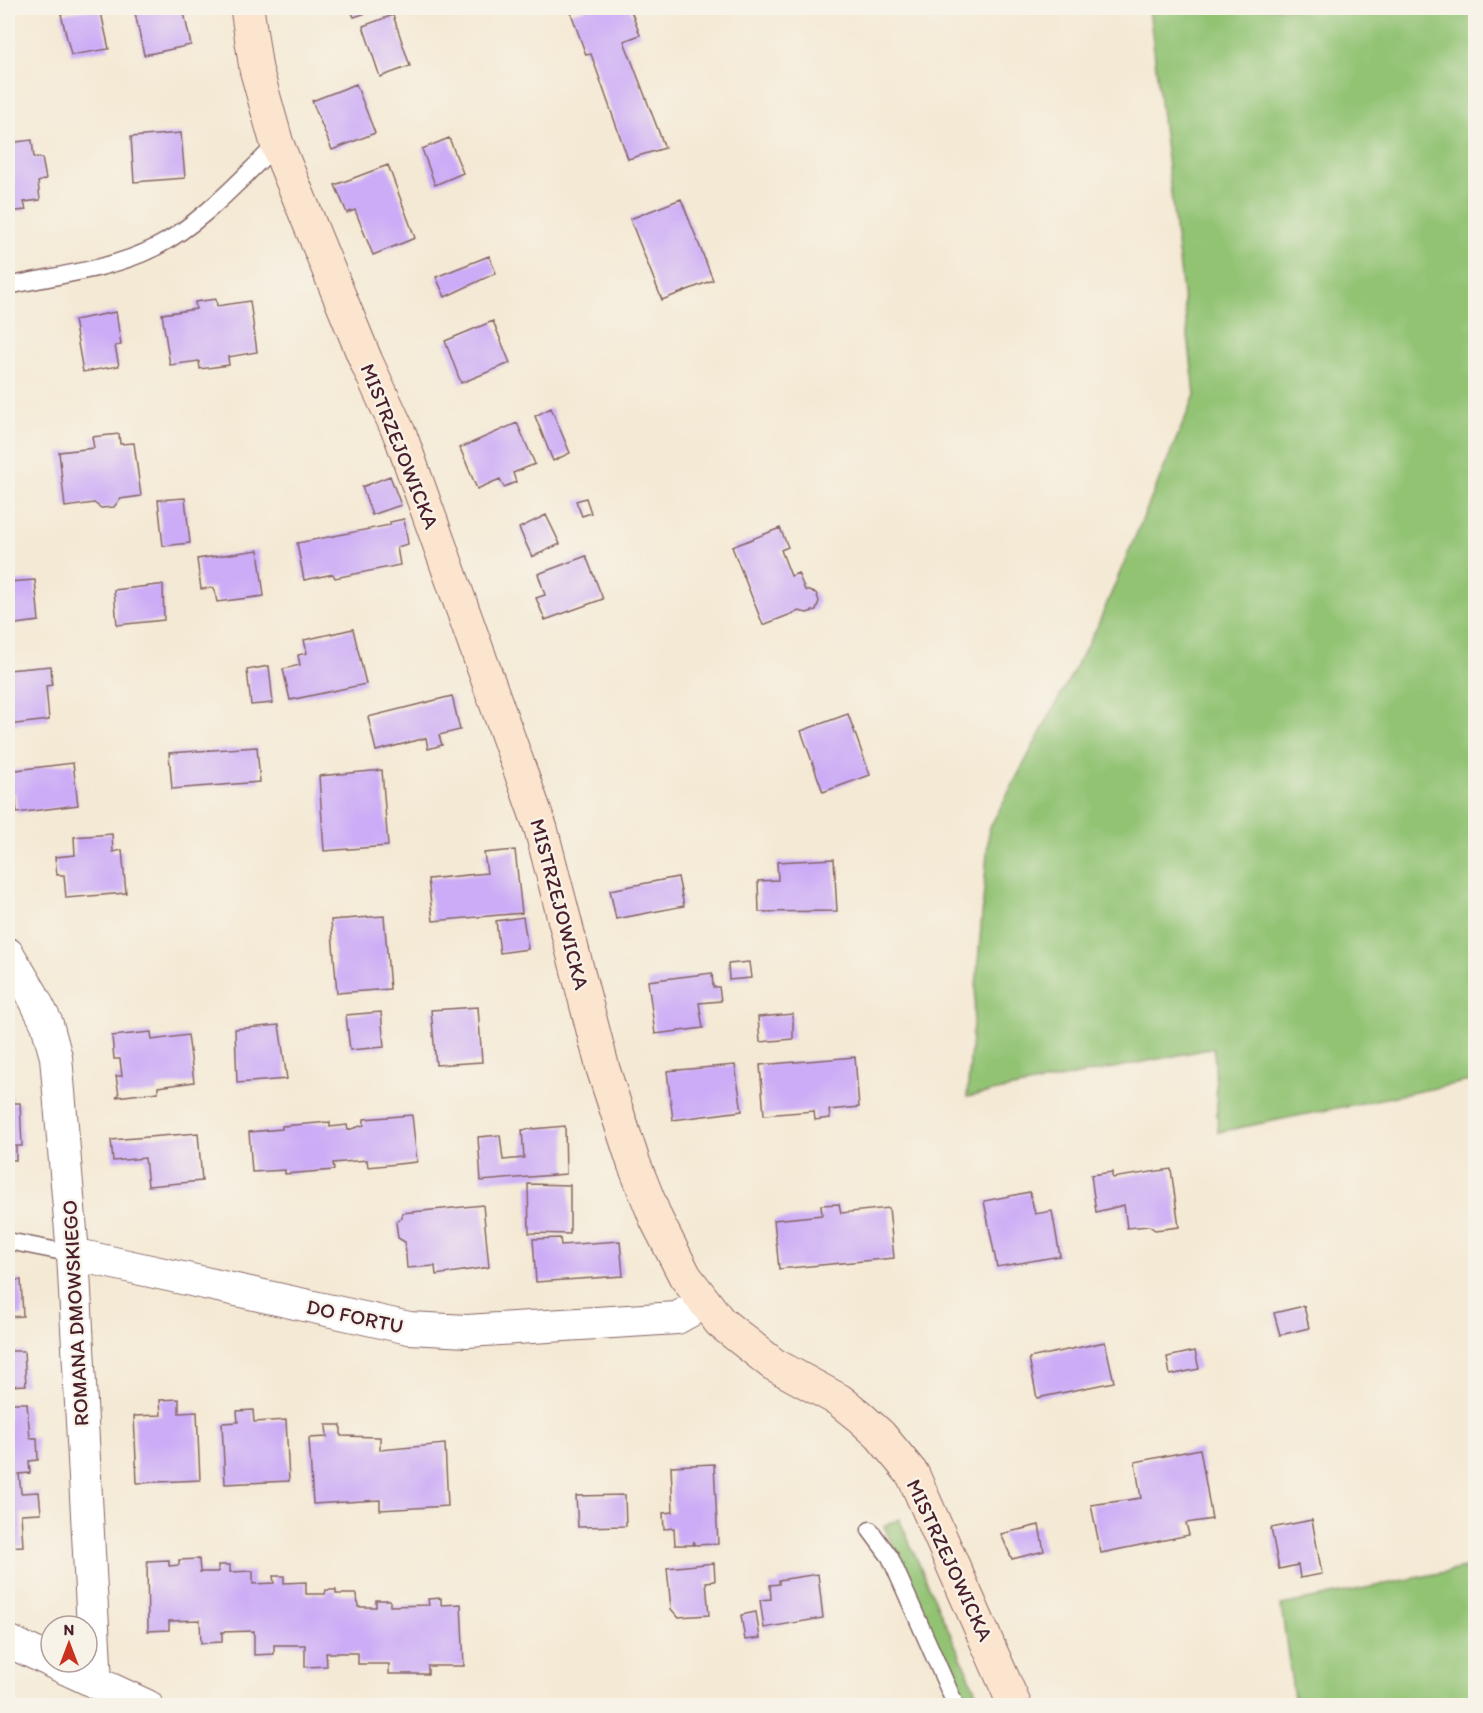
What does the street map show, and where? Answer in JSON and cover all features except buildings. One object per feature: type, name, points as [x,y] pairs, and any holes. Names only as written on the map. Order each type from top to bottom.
[{"type":"street","name":"MISTRZEJOWICKA","points":[[247,8],[256,69],[277,144],[366,361],[401,437],[541,829],[603,1069],[634,1164],[669,1247],[720,1322],[754,1351],[839,1400],[859,1416],[913,1475],[1015,1706]]},
{"type":"street","name":"ROMANA DMOWSKIEGO","points":[[8,954],[47,1024],[56,1057],[73,1254],[96,1683]]},
{"type":"street","name":"DO FORTU","points":[[73,1254],[409,1328],[467,1331],[677,1318],[705,1303]]},
{"type":"street","points":[[8,1641],[39,1656]]},
{"type":"street","points":[[77,1674],[147,1706]]},
{"type":"lane","points":[[8,286],[117,263],[156,247],[218,201],[277,144]]},
{"type":"lane","name":"DO FORTU","points":[[8,1241],[73,1254]]},
{"type":"lane","points":[[870,1530],[890,1557],[956,1706]]},
{"type":"green space","points":[[1149,8],[1475,8],[1475,1080],[1218,1132],[1214,1048],[967,1097],[989,829],[1097,627],[1195,395]]},
{"type":"green space","points":[[899,1519],[982,1705],[963,1705],[884,1526]]},
{"type":"green space","points":[[1475,1566],[1475,1705],[1295,1705],[1281,1605]]}]
